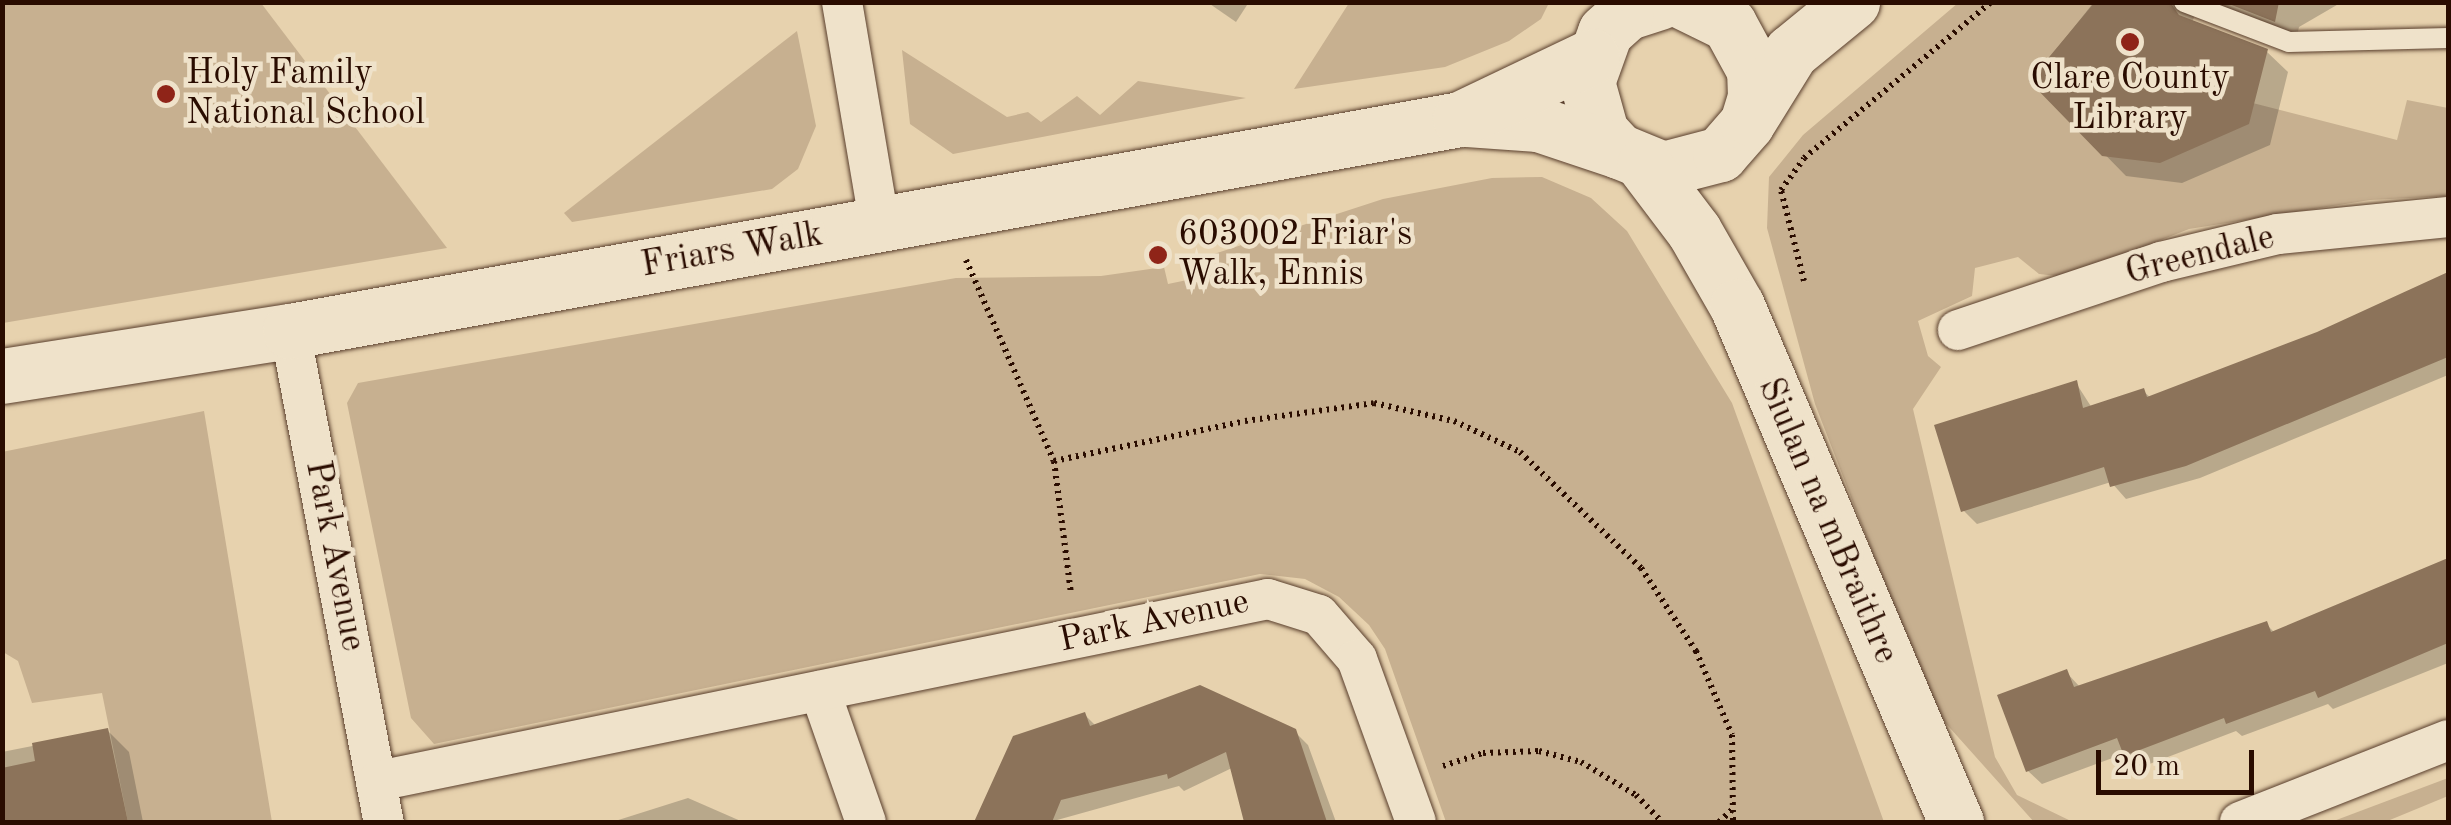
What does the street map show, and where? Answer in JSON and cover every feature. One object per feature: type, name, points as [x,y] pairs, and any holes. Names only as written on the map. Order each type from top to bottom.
[{"type":"street","points":[[842,2],[880,226]]},
{"type":"street","points":[[1851,3],[1791,52],[1734,138],[1684,168],[1631,158],[1590,108],[1600,30],[1626,13],[1683,5],[1780,16],[1851,3]]},
{"type":"street","points":[[1683,5],[1729,24],[1754,70],[1734,138]]},
{"type":"street","name":"Friars Walk","points":[[1460,119],[1600,30]]},
{"type":"street","name":"Friars Walk","points":[[2,376],[290,331],[1460,119],[1538,124],[1631,158]]},
{"type":"street","name":"Siulan na mBraithre","points":[[1734,138],[1722,227],[1737,306]]},
{"type":"street","name":"Siulan na mBraithre","points":[[1631,158],[1694,231],[1737,306],[1956,822]]},
{"type":"street","name":"Greendale","points":[[1958,330],[2161,262],[2278,234],[2448,217]]},
{"type":"street","name":"Park Avenue","points":[[290,331],[384,822]]},
{"type":"street","name":"Park Avenue","points":[[378,780],[1268,599],[1319,615],[1358,659],[1416,822]]},
{"type":"street","points":[[820,690],[866,822]]},
{"type":"street","name":"Siulan na mBraithre","points":[[1917,736],[1936,822]]},
{"type":"street","name":"Siulan na mBraithre","points":[[1917,736],[1979,822]]},
{"type":"street","points":[[2240,822],[2448,740]]},
{"type":"lane","points":[[2184,2],[2289,42],[2448,38]]},
{"type":"path","points":[[1804,282],[1781,190],[1804,158],[1991,2]]},
{"type":"path","points":[[946,213],[1054,461],[1076,638]]},
{"type":"path","points":[[1054,461],[1244,421],[1374,403],[1454,420],[1520,452],[1641,568],[1696,651],[1732,735],[1734,822]]},
{"type":"path","points":[[1400,779],[1483,753],[1538,751],[1581,762],[1636,795],[1662,822]]},
{"type":"path","points":[[1719,822],[1734,808]]},
{"type":"shaded area","name":"Holy Family National School","points":[[3,2],[261,3],[447,248],[3,323]]},
{"type":"shaded area","points":[[1349,2],[1549,3],[1541,19],[1509,41],[1445,67],[1294,89]]},
{"type":"shaded area","points":[[1958,3],[2115,3],[2190,87],[2397,140],[2407,100],[2448,108],[2448,196],[2370,200],[2189,229],[2066,277],[2039,274],[2018,257],[1975,268],[1972,296],[1918,321],[1928,356],[1941,367],[1913,409],[1995,757],[2017,795],[2073,822],[2034,822],[1933,709],[1815,404],[1767,228],[1769,177],[1803,135]]},
{"type":"shaded area","points":[[797,31],[816,126],[798,169],[772,189],[572,222],[564,213]]},
{"type":"shaded area","points":[[902,50],[1007,117],[1028,112],[1041,122],[1077,96],[1100,115],[1138,81],[1246,98],[953,154],[910,124]]},
{"type":"shaded area","points":[[1542,177],[1591,198],[1627,231],[1732,403],[1884,822],[1446,822],[1385,649],[1369,625],[1339,597],[1305,579],[1260,574],[434,744],[411,718],[347,403],[358,383],[956,278],[1101,276],[1164,267],[1168,284],[1216,274],[1214,254],[1383,199],[1492,178]]},
{"type":"shaded area","points":[[204,411],[272,822],[128,822],[102,693],[32,703],[18,661],[3,652],[2,452]]},
{"type":"shaded area","points":[[2448,778],[2448,796],[2385,822],[2331,822]]},
{"type":"building","points":[[2095,2],[2170,2],[2179,15],[2268,49],[2249,124],[2160,163],[2102,156],[2029,81]]},
{"type":"building","points":[[2224,2],[2279,2],[2275,22]]},
{"type":"building","points":[[2448,272],[2448,357],[2186,466],[2110,487],[2104,467],[1961,512],[1934,425],[2077,380],[2083,408],[2144,388],[2147,397],[2317,332]]},
{"type":"building","points":[[2448,558],[2448,643],[2318,698],[2315,691],[2226,724],[2224,718],[2124,756],[2117,738],[2026,772],[1997,695],[2067,669],[2074,687],[2267,621],[2271,632]]},
{"type":"building","points":[[1200,685],[1296,729],[1327,822],[1244,822],[1226,752],[1168,779],[1167,774],[1061,800],[1052,822],[974,822],[1013,736],[1085,712],[1090,726]]},
{"type":"building","points":[[108,728],[128,822],[2,822],[2,768],[35,761],[32,743]]},
{"type":"place","name":"Clare County Library","points":[[2130,42]]},
{"type":"place","name":"Holy Family National School","points":[[166,94]]},
{"type":"place","name":"603002 Friar's Walk, Ennis","points":[[1158,255]]}]
